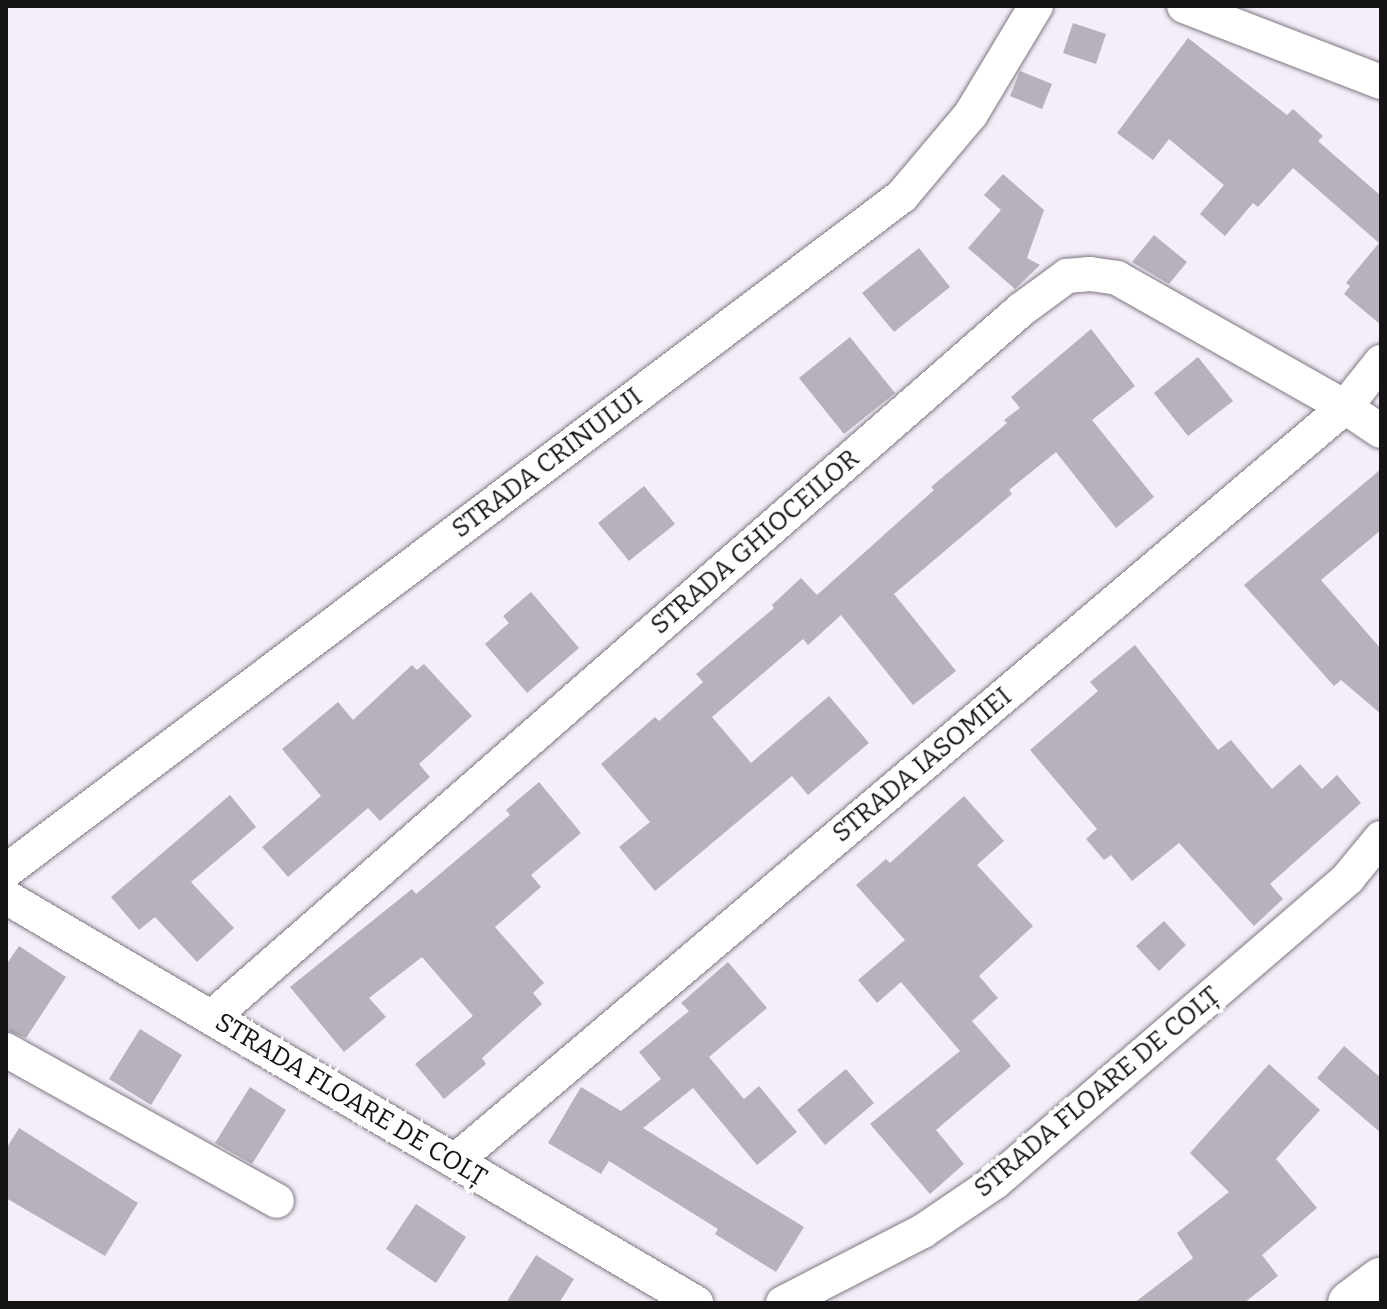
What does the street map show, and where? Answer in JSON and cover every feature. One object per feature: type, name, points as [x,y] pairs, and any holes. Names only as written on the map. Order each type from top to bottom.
[{"type":"main road","points":[[1350,1303],[1381,1280]]},
{"type":"street","name":"STRADA CRINULUI","points":[[6,871],[902,196],[971,114],[1036,6]]},
{"type":"street","points":[[1184,6],[1381,82]]},
{"type":"street","name":"STRADA GHIOCEILOR","points":[[212,1017],[1022,309],[1067,276],[1090,274],[1117,278],[1345,407]]},
{"type":"street","name":"STRADA IASOMIEI","points":[[455,1161],[1345,407],[1381,362]]},
{"type":"street","points":[[1345,407],[1381,431]]},
{"type":"street","name":"STRADA FLOARE DE COLȚ","points":[[783,1303],[923,1231],[995,1182],[1348,878],[1381,838]]},
{"type":"street","name":"STRADA FLOARE DE COLȚ","points":[[6,897],[696,1303]]},
{"type":"street","points":[[6,1050],[277,1201]]},
{"type":"building","points":[[1073,23],[1106,34],[1096,64],[1063,53]]},
{"type":"building","points":[[1188,38],[1287,115],[1293,109],[1323,136],[1318,141],[1381,196],[1381,325],[1344,294],[1350,286],[1346,283],[1379,243],[1293,168],[1258,207],[1253,203],[1225,236],[1200,214],[1224,185],[1169,139],[1153,160],[1117,133]]},
{"type":"building","points":[[1020,71],[1052,84],[1042,109],[1010,96]]},
{"type":"building","points":[[1003,174],[1044,210],[1027,258],[1040,265],[1015,289],[968,248],[1001,210],[984,195]]},
{"type":"building","points":[[1154,235],[1187,262],[1169,284],[1132,262]]},
{"type":"building","points":[[919,248],[950,287],[894,332],[862,293]]},
{"type":"building","points":[[1091,329],[1135,386],[1092,420],[1154,497],[1116,528],[1056,452],[1009,490],[1012,494],[894,594],[956,671],[913,705],[841,615],[808,645],[803,639],[712,717],[751,763],[829,696],[869,743],[808,795],[792,776],[655,891],[619,847],[650,822],[601,764],[655,717],[659,721],[703,682],[696,674],[774,608],[772,605],[801,578],[817,595],[934,490],[931,487],[1007,423],[1004,420],[1020,408],[1011,397]]},
{"type":"building","points":[[850,337],[895,393],[844,434],[799,378]]},
{"type":"building","points":[[1198,357],[1233,401],[1188,436],[1154,393]]},
{"type":"building","points":[[1381,469],[1381,530],[1321,580],[1381,649],[1381,714],[1341,680],[1334,686],[1244,585]]},
{"type":"building","points":[[644,486],[675,524],[629,561],[598,523]]},
{"type":"building","points":[[531,592],[579,648],[527,693],[485,644],[509,623],[503,616]]},
{"type":"building","points":[[1135,645],[1218,750],[1231,740],[1272,789],[1300,764],[1322,789],[1337,775],[1361,803],[1270,884],[1283,899],[1254,926],[1179,843],[1132,881],[1111,855],[1104,860],[1086,839],[1097,829],[1030,750],[1098,691],[1090,682]]},
{"type":"building","points":[[424,664],[472,716],[419,764],[430,777],[380,821],[368,808],[288,877],[262,847],[321,796],[282,749],[338,702],[353,720],[412,665],[417,670]]},
{"type":"building","points":[[539,782],[581,833],[531,875],[541,887],[495,927],[544,983],[533,993],[542,1004],[482,1058],[486,1064],[444,1099],[415,1064],[473,1016],[422,957],[369,998],[386,1017],[344,1052],[290,987],[412,889],[416,894],[510,815],[506,810]]},
{"type":"building","points":[[230,795],[256,827],[191,882],[234,928],[197,962],[155,917],[139,930],[111,897]]},
{"type":"building","points":[[964,796],[1004,841],[977,865],[1033,926],[979,976],[998,998],[972,1021],[1011,1066],[936,1130],[964,1164],[930,1194],[870,1124],[960,1051],[901,982],[877,1003],[858,980],[905,940],[856,885],[886,859],[890,863]]},
{"type":"building","points":[[1164,921],[1186,945],[1159,971],[1136,946]]},
{"type":"building","points":[[19,946],[66,977],[26,1038],[6,1030],[6,965]]},
{"type":"building","points":[[728,962],[767,1008],[709,1057],[744,1099],[759,1086],[797,1132],[757,1165],[693,1088],[643,1128],[804,1227],[776,1272],[715,1234],[718,1229],[609,1161],[601,1174],[548,1143],[581,1087],[621,1111],[661,1079],[639,1052],[689,1011],[681,1003]]},
{"type":"building","points":[[140,1029],[182,1055],[151,1105],[109,1079]]},
{"type":"building","points":[[1344,1046],[1381,1078],[1381,1133],[1317,1078]]},
{"type":"building","points":[[1269,1064],[1320,1110],[1276,1159],[1317,1208],[1262,1255],[1278,1276],[1244,1303],[1134,1303],[1193,1258],[1177,1233],[1229,1192],[1190,1153]]},
{"type":"building","points":[[846,1069],[874,1103],[825,1145],[797,1110]]},
{"type":"building","points":[[250,1087],[286,1110],[252,1164],[215,1143]]},
{"type":"building","points":[[19,1128],[138,1203],[105,1256],[6,1198],[6,1149]]},
{"type":"building","points":[[416,1204],[466,1237],[436,1283],[386,1249]]},
{"type":"building","points":[[536,1255],[574,1279],[559,1303],[506,1303]]}]
